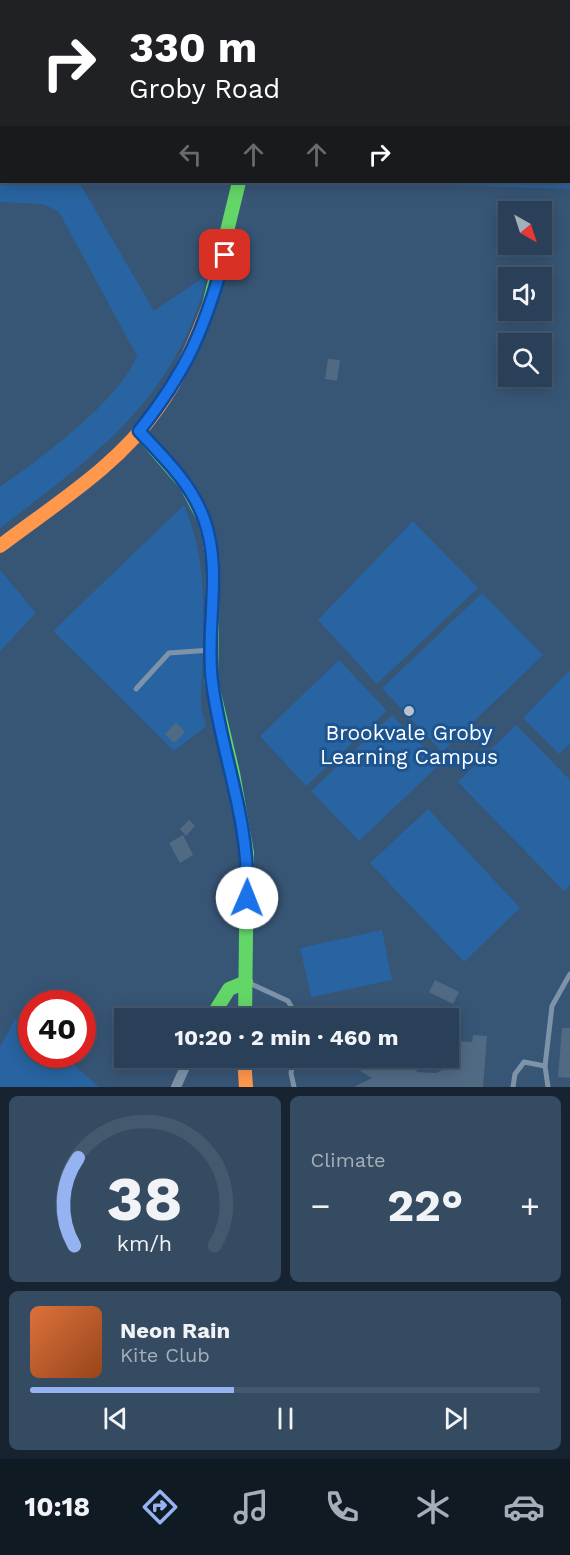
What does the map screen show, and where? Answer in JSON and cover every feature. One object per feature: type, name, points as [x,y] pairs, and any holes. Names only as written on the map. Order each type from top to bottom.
[{"type":"street","points":[[0,546],[99,471],[139,431],[185,367],[202,328],[228,242],[239,183]]},
{"type":"street","points":[[139,431],[176,471],[204,519],[213,564],[211,680],[216,709],[233,773],[247,853],[245,1008]]},
{"type":"street","points":[[217,1008],[229,989],[246,982]]},
{"type":"street","points":[[176,1087],[185,1068]]},
{"type":"street","points":[[245,1068],[246,1087]]},
{"type":"lane","points":[[136,689],[169,653],[211,650]]},
{"type":"lane","points":[[548,1087],[545,1066],[552,1006],[570,974]]},
{"type":"lane","points":[[246,982],[288,1001],[292,1008]]},
{"type":"lane","points":[[513,1087],[515,1074],[524,1062],[545,1066]]},
{"type":"lane","points":[[291,1068],[294,1087]]},
{"type":"shaded area","points":[[0,183],[80,183],[154,311],[208,274],[194,318],[176,356],[154,390],[100,448],[0,528],[0,487],[56,445],[96,410],[128,373],[137,356],[59,212],[43,204],[0,202]]},
{"type":"shaded area","points":[[391,183],[570,183],[570,189]]},
{"type":"shaded area","points":[[184,505],[193,529],[202,579],[201,708],[206,726],[174,751],[53,631]]},
{"type":"shaded area","points":[[413,521],[478,588],[377,684],[318,620]]},
{"type":"shaded area","points":[[0,570],[36,613],[0,651]]},
{"type":"shaded area","points":[[482,593],[543,655],[442,752],[382,688]]},
{"type":"shaded area","points":[[339,660],[387,711],[306,786],[260,736]]},
{"type":"shaded area","points":[[570,670],[570,744],[559,754],[523,718]]},
{"type":"shaded area","points":[[392,715],[440,764],[359,841],[311,791]]},
{"type":"shaded area","points":[[516,725],[570,780],[570,885],[564,891],[458,782]]},
{"type":"shaded area","points":[[428,809],[520,908],[464,962],[370,863]]},
{"type":"shaded area","points":[[382,930],[392,980],[311,997],[300,948]]},
{"type":"shaded area","points":[[15,1019],[18,1021],[18,1068],[77,1068],[99,1087],[0,1087],[0,1047]]},
{"type":"building","points":[[328,359],[340,360],[337,381],[325,379]]},
{"type":"building","points":[[176,723],[185,732],[174,743],[165,734]]},
{"type":"building","points":[[189,820],[195,826],[186,836],[180,829]]},
{"type":"building","points":[[183,835],[193,855],[180,863],[169,843]]},
{"type":"building","points":[[435,980],[459,992],[453,1004],[429,992]]},
{"type":"building","points":[[562,1028],[570,1028],[570,1078],[558,1077]]},
{"type":"building","points":[[473,1035],[487,1036],[483,1087],[354,1087],[372,1078],[356,1068],[419,1068],[416,1072],[436,1073],[447,1068],[459,1068],[459,1041],[472,1042]]},
{"type":"traffic: fast","points":[[209,305],[239,183]]},
{"type":"traffic: fast","points":[[139,431],[186,485],[204,519],[209,537],[213,564],[211,680],[233,773],[247,853],[245,1008]]},
{"type":"traffic: fast","points":[[217,1008],[229,989],[246,982]]},
{"type":"traffic: slow","points":[[0,546],[85,483],[142,429],[181,371],[209,305]]},
{"type":"traffic: slow","points":[[245,1068],[246,1087]]},
{"type":"place","name":"Brookvale Groby Learning Campus","points":[[409,711]]},
{"type":"route","points":[[225,255],[210,309],[185,367],[160,405],[139,431],[165,458],[186,485],[204,519],[209,537],[213,564],[211,680],[216,709],[233,773],[247,853],[247,898]]}]
